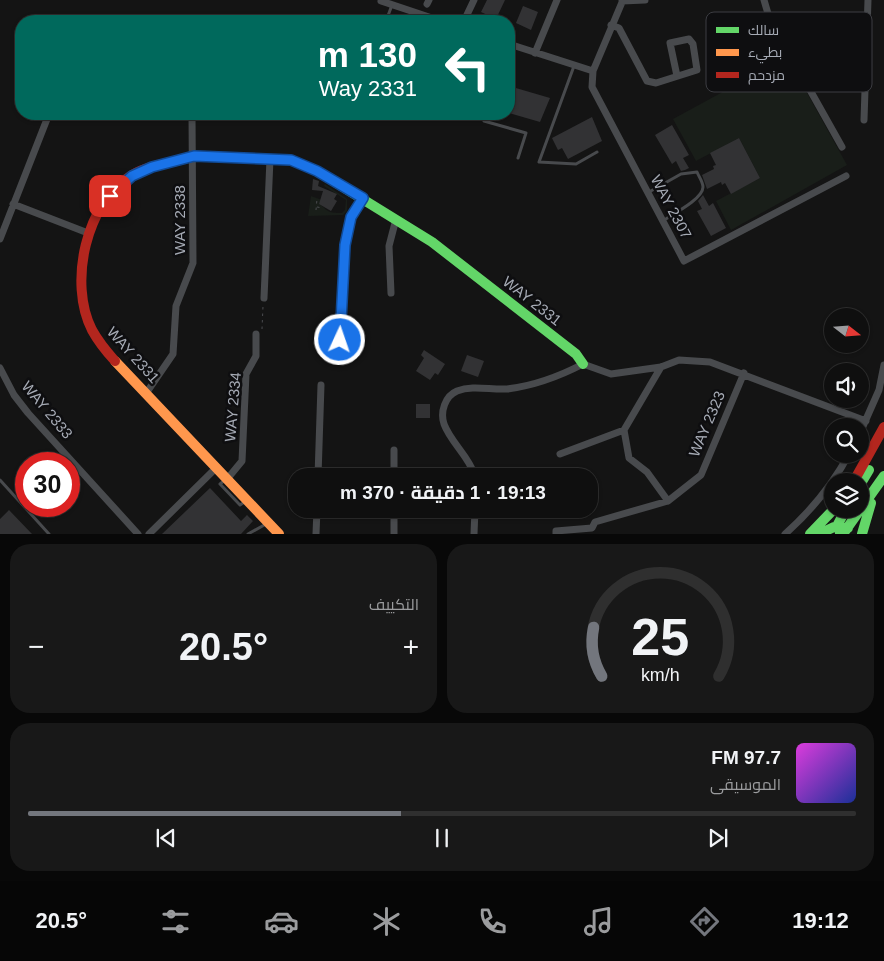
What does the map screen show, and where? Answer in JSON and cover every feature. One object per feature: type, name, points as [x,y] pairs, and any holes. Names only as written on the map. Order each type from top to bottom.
[{"type":"street","points":[[467,15],[474,0]]},
{"type":"street","points":[[536,53],[557,0]]},
{"type":"street","points":[[515,46],[592,71],[622,1],[645,0]]},
{"type":"street","points":[[764,0],[768,12]]},
{"type":"street","points":[[381,1],[423,15]]},
{"type":"street","points":[[611,25],[619,28],[647,81],[656,83],[697,70],[693,44],[689,39],[670,43],[677,76]]},
{"type":"street","name":"WAY 2307","points":[[592,71],[592,87],[684,261],[846,176]]},
{"type":"street","points":[[811,92],[842,147]]},
{"type":"street","points":[[864,120],[865,92]]},
{"type":"street","points":[[0,239],[48,120]]},
{"type":"street","points":[[192,120],[194,156]]},
{"type":"street","name":"WAY 2331","points":[[279,534],[218,467],[105,350],[91,329],[81,290],[82,257],[88,233],[102,206],[119,186],[132,176],[152,167],[194,156],[291,160],[317,171],[432,242],[574,352],[583,364]]},
{"type":"street","name":"WAY 2338","points":[[147,392],[173,354],[176,306],[193,263],[194,156]]},
{"type":"street","points":[[264,298],[270,159]]},
{"type":"street","points":[[340,340],[345,245],[351,217],[363,198]]},
{"type":"street","points":[[13,204],[88,233]]},
{"type":"street","points":[[391,293],[389,246],[396,219]]},
{"type":"street","name":"WAY 2334","points":[[228,478],[242,461],[246,374],[256,356],[256,334]]},
{"type":"street","points":[[473,468],[471,462],[444,424],[443,410],[446,400],[456,392],[469,389],[507,389],[563,374],[583,364],[611,374],[661,367],[680,360],[710,362],[744,373],[861,418]]},
{"type":"street","points":[[867,418],[879,390],[884,366]]},
{"type":"street","points":[[560,454],[624,430],[661,367]]},
{"type":"street","name":"WAY 2333","points":[[0,368],[14,395],[28,413],[138,534]]},
{"type":"street","name":"WAY 2323","points":[[556,534],[556,531],[592,528],[595,522],[668,502],[700,475],[744,373]]},
{"type":"street","points":[[318,468],[321,385]]},
{"type":"street","points":[[858,473],[884,427]]},
{"type":"street","points":[[624,430],[629,458],[647,472],[668,502]]},
{"type":"street","points":[[866,473],[884,440]]},
{"type":"street","points":[[394,450],[394,468]]},
{"type":"street","points":[[784,534],[802,519],[832,481],[843,463]]},
{"type":"street","points":[[149,534],[218,467]]},
{"type":"street","points":[[819,534],[845,531],[882,481]]},
{"type":"street","points":[[862,534],[867,514],[882,481]]},
{"type":"street","points":[[316,534],[317,518]]},
{"type":"street","points":[[394,518],[394,534]]},
{"type":"street","points":[[474,534],[475,518]]},
{"type":"street","points":[[810,534],[825,518]]},
{"type":"street","points":[[845,531],[846,518]]},
{"type":"lane","points":[[388,15],[392,5]]},
{"type":"lane","points":[[574,65],[539,162],[576,164],[597,152]]},
{"type":"lane","points":[[484,120],[526,134],[518,158]]},
{"type":"lane","points":[[649,192],[681,174],[697,172],[703,185],[702,191],[694,201],[664,220]]},
{"type":"lane","points":[[0,480],[49,534]]},
{"type":"lane","points":[[248,534],[268,522]]},
{"type":"path","points":[[317,198],[316,209],[323,208]]},
{"type":"path","points":[[256,334],[263,327],[264,298]]},
{"type":"shaded area","points":[[723,92],[806,92],[847,165],[731,230],[716,201],[760,178],[739,138],[696,161],[673,119]]},
{"type":"shaded area","points":[[325,184],[347,199],[347,211],[343,215],[308,216],[311,196],[322,200],[320,204],[329,212],[342,213],[345,210],[346,200],[324,186]]},
{"type":"building","points":[[487,0],[505,0],[498,15],[487,15],[481,12]]},
{"type":"building","points":[[523,6],[538,12],[531,30],[516,23]]},
{"type":"building","points":[[515,88],[550,98],[540,122],[515,115]]},
{"type":"building","points":[[592,117],[602,141],[568,159],[562,148],[558,150],[552,138]]},
{"type":"building","points":[[672,125],[689,155],[683,158],[689,168],[681,171],[676,161],[672,164],[655,135]]},
{"type":"building","points":[[739,138],[760,178],[731,194],[725,183],[722,185],[721,182],[707,189],[702,175],[714,169],[713,166],[716,165],[710,153]]},
{"type":"building","points":[[313,179],[319,181],[318,186],[337,194],[334,199],[337,201],[331,211],[319,204],[323,191],[312,190]]},
{"type":"building","points":[[703,195],[709,206],[713,203],[726,228],[711,236],[697,211],[702,209],[698,201]]},
{"type":"building","points":[[424,350],[445,364],[438,375],[435,373],[430,380],[416,371],[424,358],[421,355]]},
{"type":"building","points":[[467,355],[484,361],[478,377],[461,371]]},
{"type":"building","points":[[416,404],[430,404],[430,418],[416,418]]},
{"type":"building","points":[[210,488],[241,521],[247,515],[253,521],[241,534],[162,534]]},
{"type":"building","points":[[9,510],[32,534],[0,534],[0,519]]},
{"type":"traffic: fast","points":[[176,161],[194,156],[291,160],[317,171],[432,242],[576,354],[583,364]]},
{"type":"traffic: fast","points":[[843,534],[884,476]]},
{"type":"traffic: fast","points":[[862,534],[871,503]]},
{"type":"traffic: fast","points":[[810,534],[825,518]]},
{"type":"traffic: fast","points":[[840,533],[838,524],[841,518]]},
{"type":"traffic: fast","points":[[819,534],[834,527],[848,528]]},
{"type":"traffic: slow","points":[[115,361],[279,534]]},
{"type":"traffic: jam","points":[[115,361],[94,334],[85,311],[82,290],[82,267],[86,245],[93,224],[103,204],[116,187],[142,170],[176,161]]},
{"type":"traffic: jam","points":[[858,473],[884,427]]},
{"type":"route","points":[[110,196],[132,176],[152,167],[194,156],[291,160],[317,171],[363,198],[351,217],[345,245],[340,340]]}]
